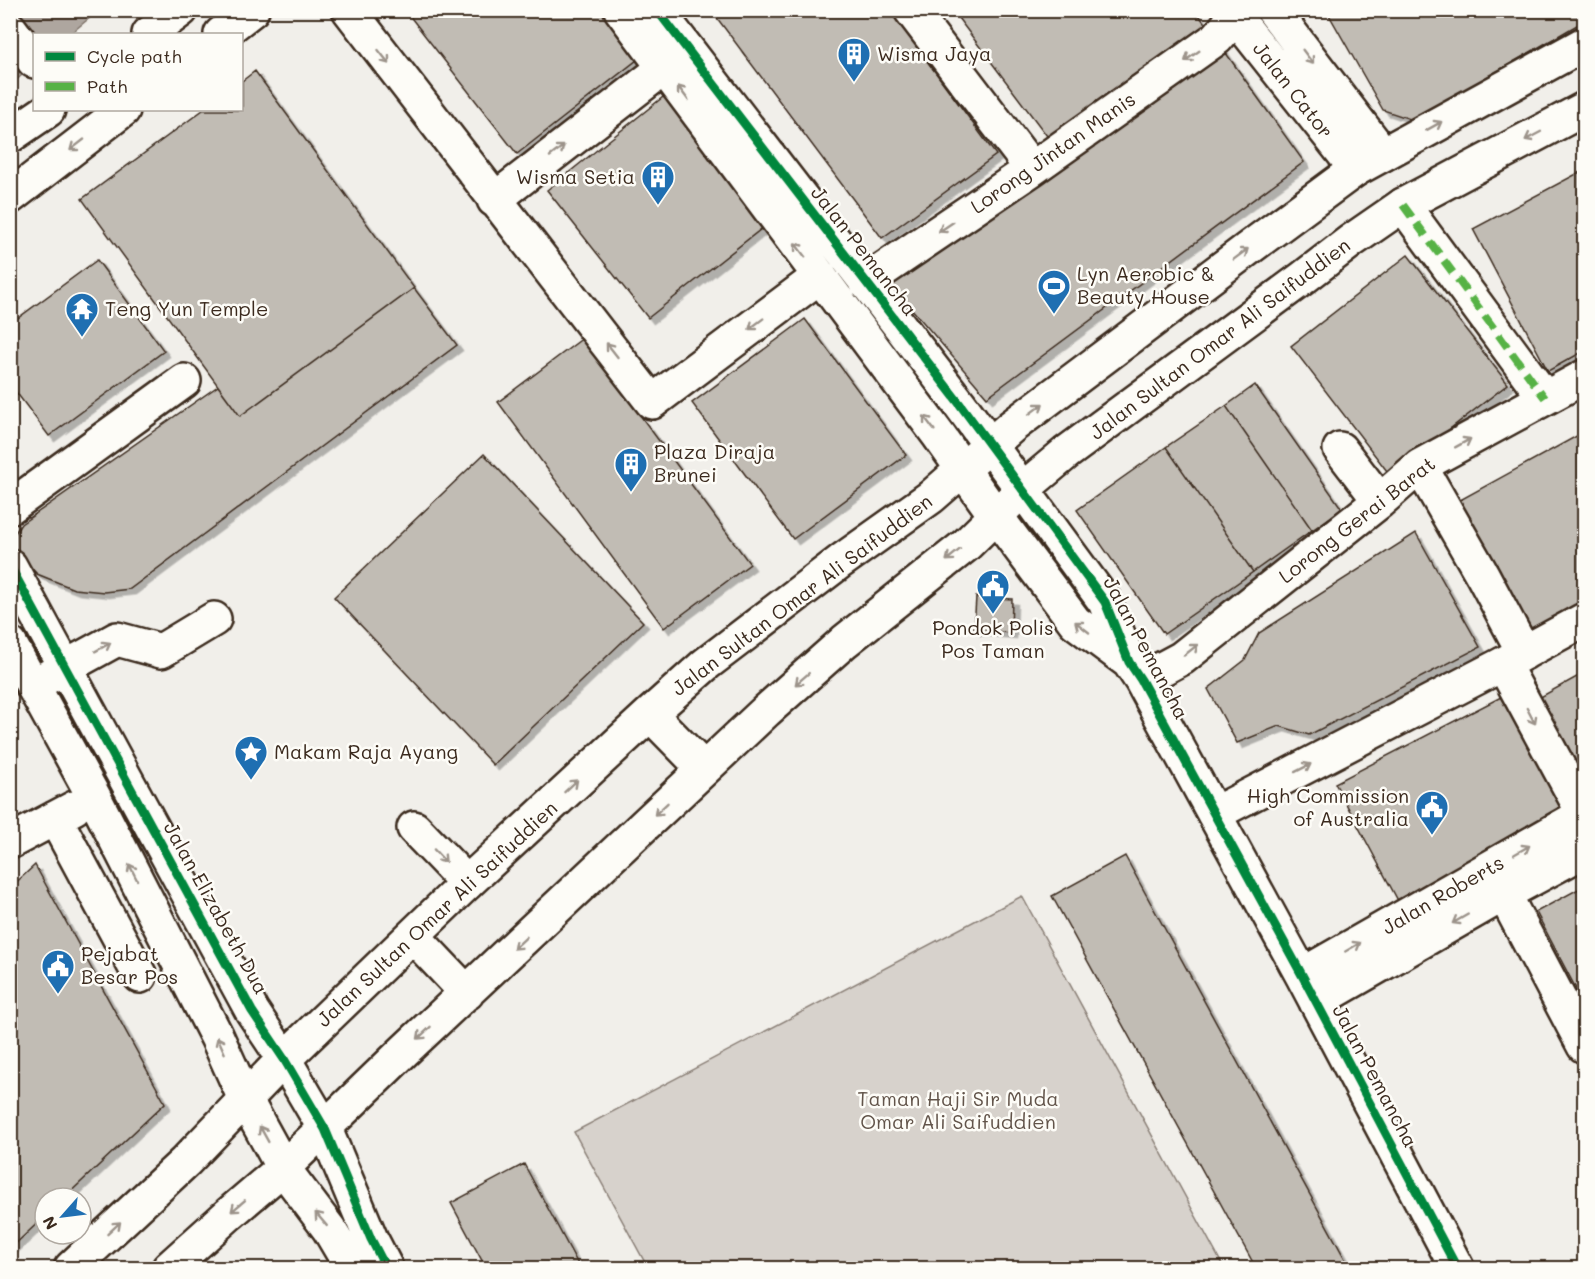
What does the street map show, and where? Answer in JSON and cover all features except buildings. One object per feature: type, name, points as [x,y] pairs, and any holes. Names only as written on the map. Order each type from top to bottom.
[{"type":"street","points":[[151,33],[181,10]]},
{"type":"street","points":[[222,33],[252,10]]},
{"type":"street","points":[[349,10],[652,402],[820,276]]},
{"type":"street","name":"Jalan Pemancha","points":[[621,10],[1075,622],[1135,671]]},
{"type":"street","name":"Jalan Pemancha","points":[[657,10],[959,403],[1106,602],[1135,671],[1309,989],[1457,1269]]},
{"type":"street","points":[[911,10],[1032,170]]},
{"type":"street","name":"Jalan Cator","points":[[1273,10],[1370,162]]},
{"type":"street","name":"Lorong Jintan Manis","points":[[865,282],[1032,170],[1217,38],[1235,13]]},
{"type":"street","name":"Jalan Cator","points":[[1235,13],[1370,162]]},
{"type":"street","points":[[10,29],[33,60]]},
{"type":"street","name":"Jalan Sultan Omar Ali Saifuddien","points":[[72,1269],[185,1162],[285,1059],[467,883],[706,664],[841,561],[931,497],[1011,427],[1249,248],[1370,162],[1584,44]]},
{"type":"street","points":[[494,200],[664,68]]},
{"type":"street","name":"Jalan Sultan Omar Ali Saifuddien","points":[[169,1269],[325,1129],[766,711],[845,641],[966,545],[1023,489],[1066,453],[1303,279],[1351,241],[1403,205],[1584,109]]},
{"type":"street","points":[[10,136],[47,111]]},
{"type":"street","points":[[10,197],[122,111]]},
{"type":"street","points":[[1403,205],[1545,398]]},
{"type":"street","name":"Lorong Gerai Barat","points":[[1135,671],[1182,658],[1380,501],[1420,466],[1584,377]]},
{"type":"street","points":[[10,507],[184,381]]},
{"type":"street","points":[[1340,449],[1380,501]]},
{"type":"street","points":[[1420,466],[1483,576],[1513,659],[1584,814]]},
{"type":"street","name":"Jalan Elizabeth Dua","points":[[10,566],[252,1011],[285,1059],[325,1129],[386,1269]]},
{"type":"street","points":[[34,685],[117,639],[161,651],[214,619]]},
{"type":"street","points":[[1214,814],[1584,621]]},
{"type":"street","points":[[10,644],[94,797],[217,1036],[245,1099],[283,1168],[329,1229],[352,1269]]},
{"type":"street","points":[[650,714],[704,769]]},
{"type":"street","points":[[10,842],[126,780]]},
{"type":"street","name":"Jalan Roberts","points":[[1309,989],[1584,814]]},
{"type":"street","points":[[55,818],[140,976]]},
{"type":"street","points":[[414,828],[467,883]]},
{"type":"street","name":"Jalan Roberts","points":[[1309,989],[1504,894],[1584,850]]},
{"type":"street","points":[[1504,894],[1584,1043]]},
{"type":"street","points":[[413,936],[467,993]]},
{"type":"green space","name":"Taman Haji Sir Muda Omar Ali Saifuddien","points":[[1022,896],[1224,1268],[648,1268],[574,1132]]},
{"type":"shaded area","points":[[11,11],[98,11],[71,33],[33,33],[33,65],[11,85]]},
{"type":"marked path","points":[[1403,205],[1545,398]]},
{"type":"cycle path","points":[[657,10],[959,403],[1105,602],[1129,662],[1302,975],[1457,1268]]},
{"type":"cycle path","points":[[10,566],[252,1011],[284,1059],[325,1129],[371,1239],[386,1268]]},
{"type":"place","name":"Wisma Jaya","points":[[854,83]]},
{"type":"place","name":"Wisma Setia","points":[[658,206]]},
{"type":"place","name":"Lyn Aerobic & Beauty House","points":[[1054,315]]},
{"type":"place","name":"Teng Yun Temple","points":[[82,338]]},
{"type":"place","name":"Plaza Diraja Brunei","points":[[631,493]]},
{"type":"place","name":"Pondok Polis Pos Taman","points":[[993,615]]},
{"type":"place","name":"Makam Raja Ayang","points":[[251,781]]},
{"type":"place","name":"High Commission of Australia","points":[[1432,836]]},
{"type":"place","name":"Pejabat Besar Pos","points":[[58,995]]}]
